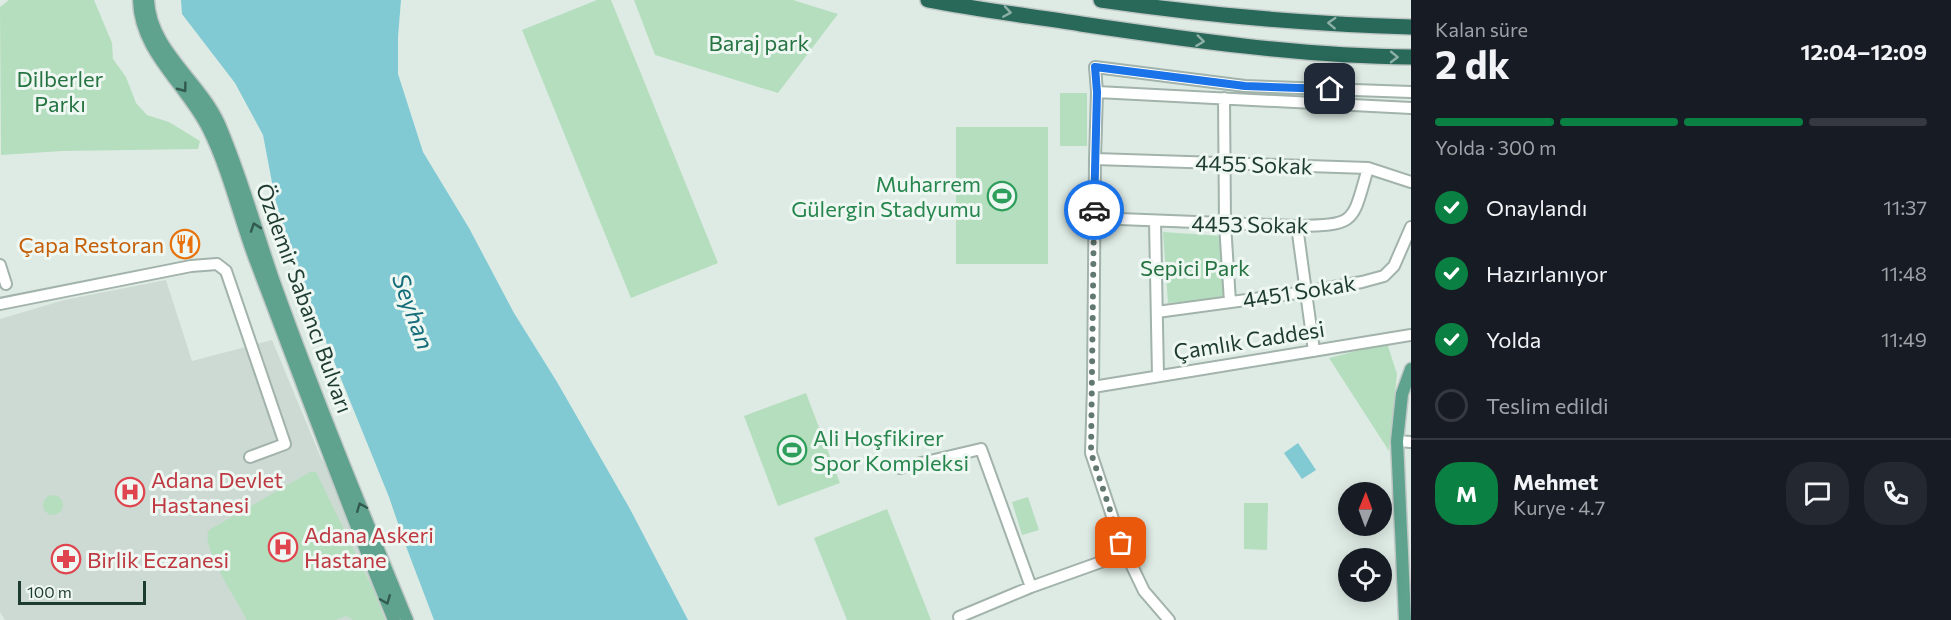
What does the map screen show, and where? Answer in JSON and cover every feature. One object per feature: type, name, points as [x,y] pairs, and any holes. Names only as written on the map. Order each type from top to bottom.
[{"type":"highway","points":[[928,0],[1165,36],[1283,51],[1411,57]]},
{"type":"highway","points":[[1101,0],[1163,9],[1282,20],[1411,27]]},
{"type":"main road","name":"Özdemir Sabancı Bulvarı","points":[[139,0],[145,33],[161,60],[187,93],[209,128],[250,245],[345,498],[394,620]]},
{"type":"main road","name":"Özdemir Sabancı Bulvarı","points":[[148,0],[156,30],[170,57],[194,83],[218,122],[274,283],[406,620]]},
{"type":"main road","points":[[1405,620],[1397,441],[1411,369]]},
{"type":"street","points":[[1169,620],[1144,591],[1126,553],[1091,453],[1097,92],[1095,67],[1245,86],[1411,92]]},
{"type":"street","points":[[1097,92],[1411,108]]},
{"type":"street","points":[[1224,98],[1225,224],[1230,302]]},
{"type":"street","name":"4455 Sokak","points":[[1095,159],[1368,168],[1411,182]]},
{"type":"street","name":"4453 Sokak","points":[[1094,218],[1297,226],[1345,222],[1355,212],[1368,168]]},
{"type":"street","points":[[1155,221],[1158,376]]},
{"type":"street","points":[[1297,226],[1314,351]]},
{"type":"street","name":"4451 Sokak","points":[[1157,312],[1305,292],[1384,276],[1394,266],[1411,226]]},
{"type":"street","points":[[0,304],[191,266],[217,264],[226,271],[285,444],[250,457]]},
{"type":"street","points":[[0,265],[6,284]]},
{"type":"street","name":"Çamlık Caddesi","points":[[1093,387],[1411,335]]},
{"type":"street","points":[[1397,441],[1411,442]]},
{"type":"street","points":[[900,468],[981,449],[1031,587]]},
{"type":"street","points":[[959,616],[1126,553]]},
{"type":"shaded area","name":"Adana Devlet Hastanesi","points":[[166,280],[192,361],[272,340],[321,458],[336,479],[387,620],[5,620],[0,612],[0,319],[64,300]]},
{"type":"green space","name":"Dilberler Parkı","points":[[9,0],[94,0],[112,43],[113,59],[126,77],[136,103],[147,115],[169,122],[200,141],[198,149],[62,151],[1,155],[0,7]]},
{"type":"green space","points":[[597,0],[611,0],[718,263],[631,298],[522,30]]},
{"type":"green space","name":"Baraj park","points":[[634,0],[793,0],[838,14],[778,93],[655,55]]},
{"type":"green space","points":[[1060,93],[1087,93],[1087,146],[1060,146]]},
{"type":"green space","name":"Muharrem Gülergin Stadyumu","points":[[956,127],[1048,127],[1048,264],[956,264]]},
{"type":"green space","name":"Sepici Park","points":[[1163,232],[1222,236],[1226,298],[1168,303]]},
{"type":"green space","points":[[1387,343],[1397,374],[1389,451],[1329,358]]},
{"type":"green space","name":"Ali Hoşfikirer Spor Kompleksi","points":[[806,393],[840,483],[778,506],[744,416]]},
{"type":"green space","name":"Adana Askeri Hastane","points":[[310,472],[316,472],[374,591],[385,620],[353,620],[346,616],[336,620],[247,620],[221,574],[207,537],[209,530]]},
{"type":"green space","points":[[53,495],[60,498],[63,505],[60,512],[53,515],[46,512],[43,505],[46,498]]},
{"type":"green space","points":[[1028,497],[1039,530],[1022,535],[1012,502]]},
{"type":"green space","points":[[1244,503],[1268,503],[1267,550],[1244,549]]},
{"type":"green space","points":[[887,509],[931,620],[847,620],[814,538]]},
{"type":"water","name":"Seyhan","points":[[181,0],[401,0],[398,74],[423,152],[469,228],[514,313],[557,382],[630,509],[688,620],[434,620],[389,497],[320,327],[278,214],[263,135],[235,83],[182,14]]},
{"type":"water","points":[[1298,443],[1316,470],[1302,479],[1284,453]]},
{"type":"way so far","points":[[1094,210],[1091,453],[1121,543]]},
{"type":"place","name":"Muharrem Gülergin Stadyumu","points":[[1002,196]]},
{"type":"place","name":"Çapa Restoran","points":[[185,244]]},
{"type":"place","name":"Ali Hoşfikirer Spor Kompleksi","points":[[792,450]]},
{"type":"place","name":"Adana Devlet Hastanesi","points":[[130,492]]},
{"type":"place","name":"Adana Askeri Hastane","points":[[283,547]]},
{"type":"place","name":"Birlik Eczanesi","points":[[66,559]]},
{"type":"route","points":[[1094,210],[1097,92],[1095,67],[1245,86],[1330,89]]}]
